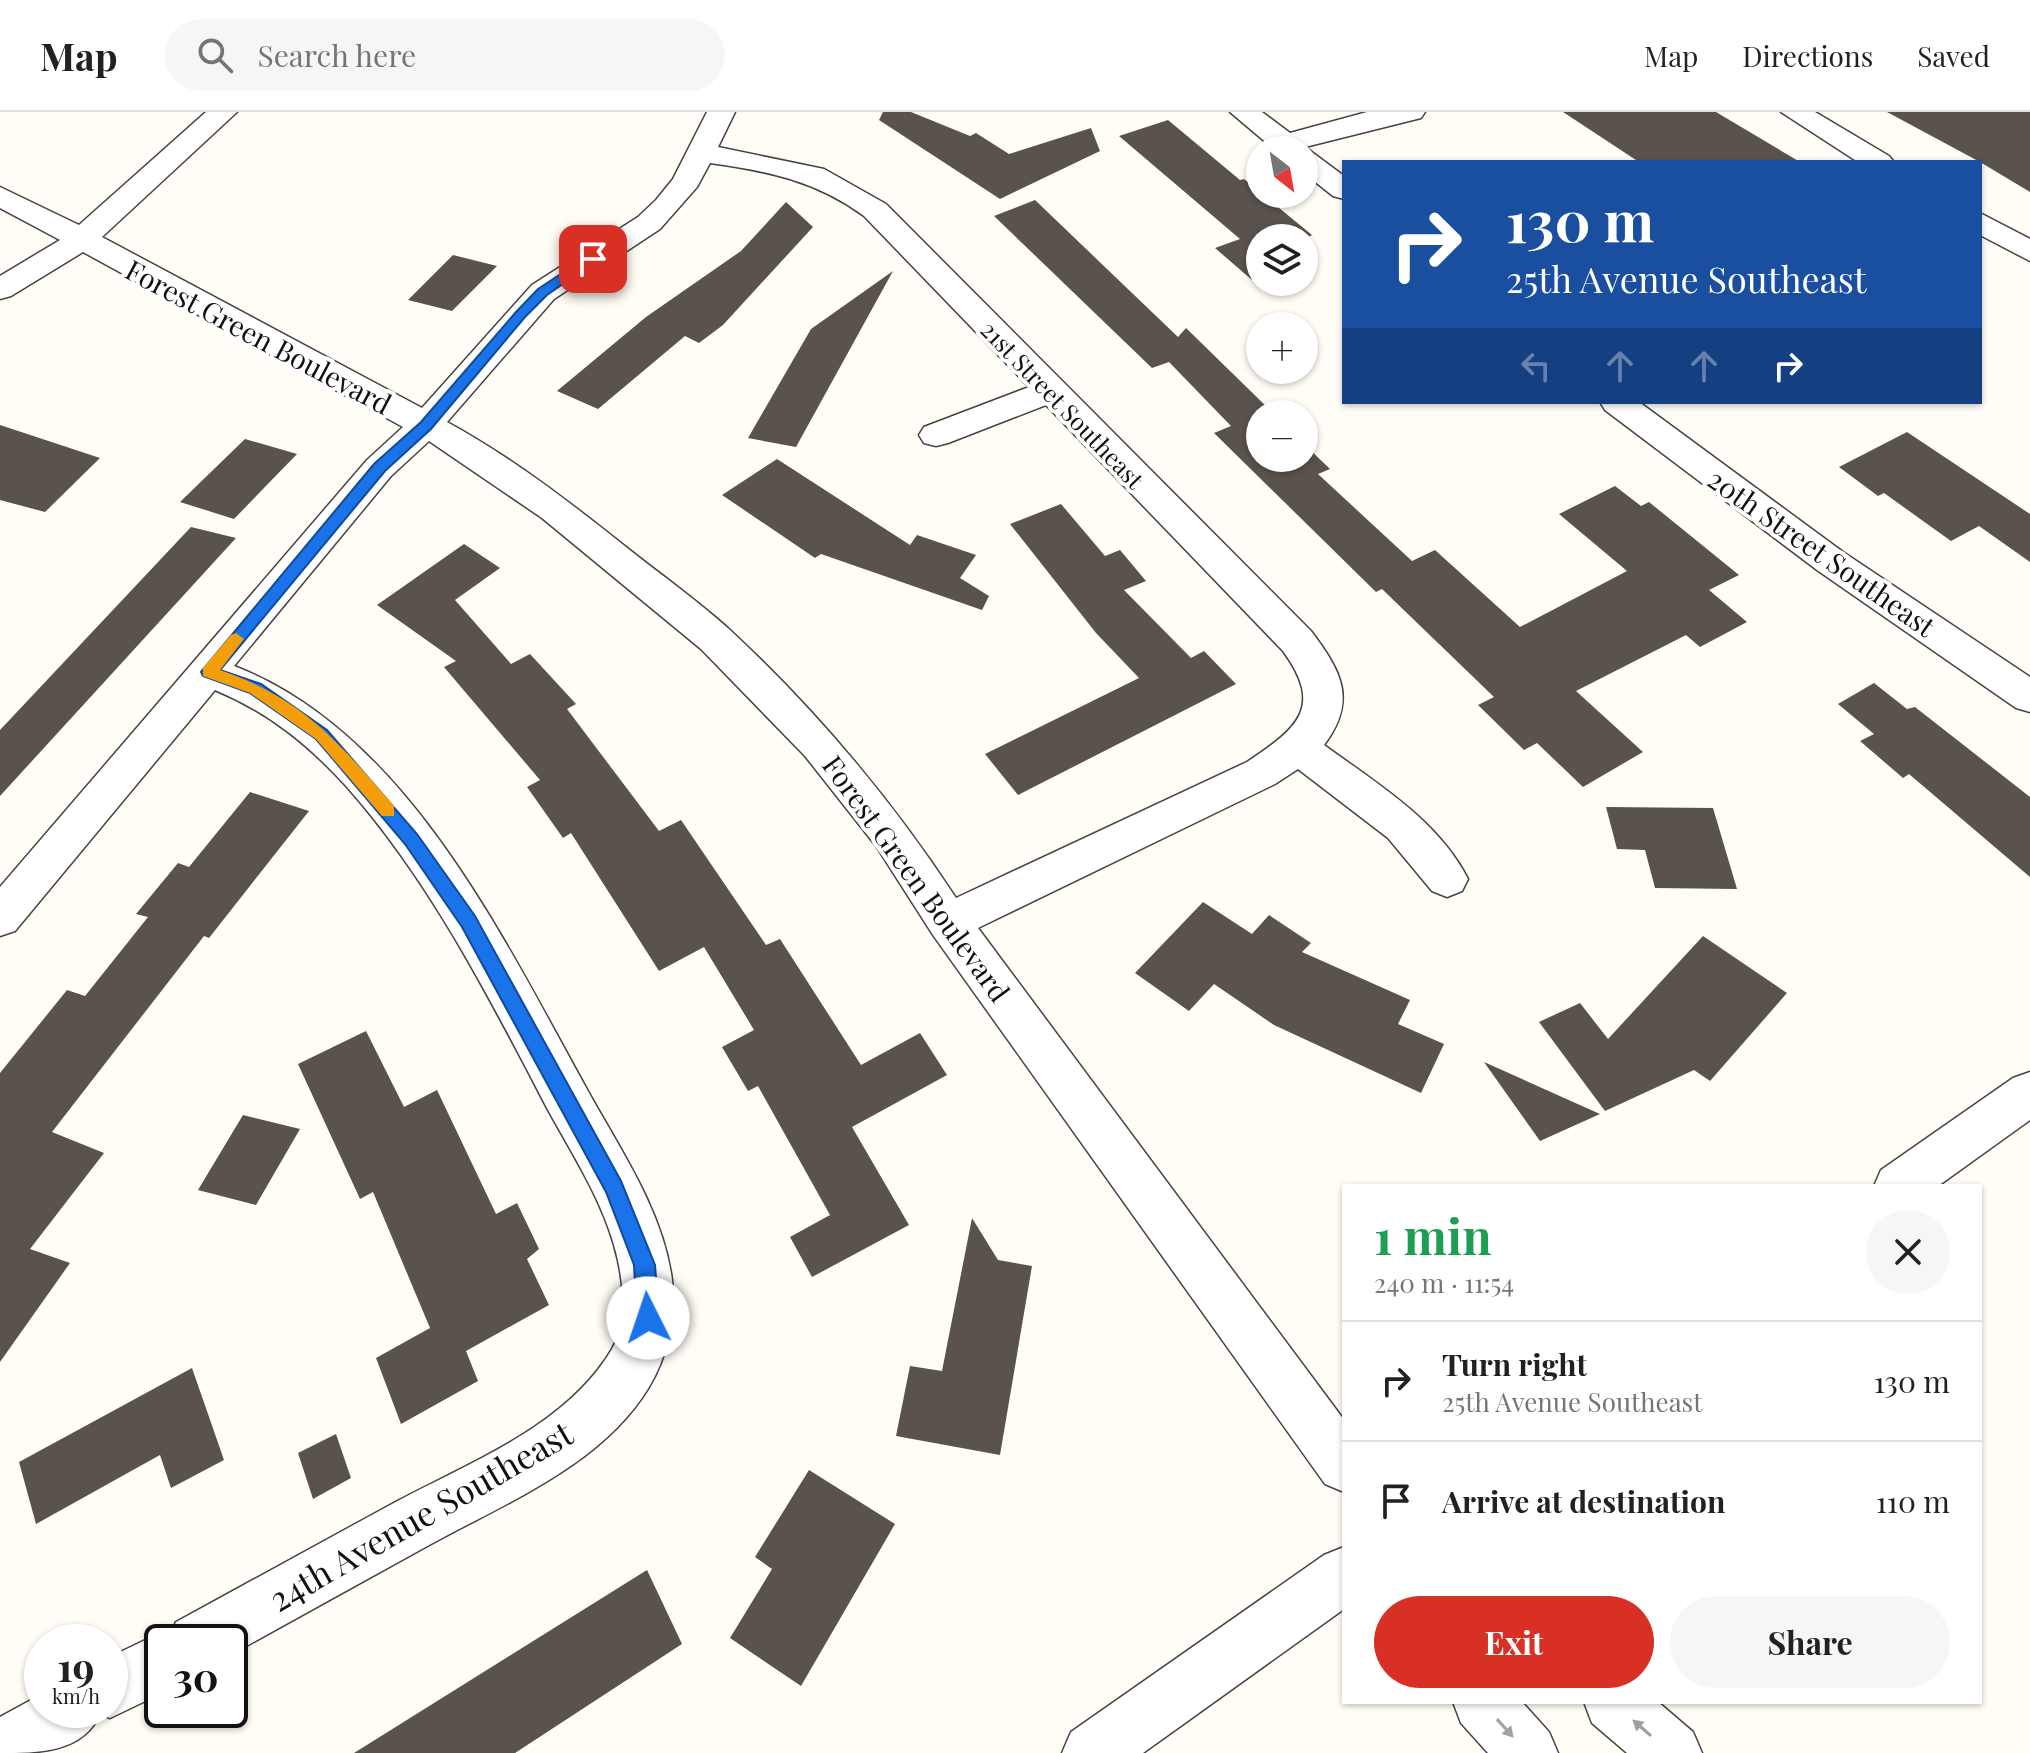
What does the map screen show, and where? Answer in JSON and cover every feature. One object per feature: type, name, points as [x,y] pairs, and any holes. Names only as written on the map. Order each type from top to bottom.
[{"type":"street","points":[[0,289],[80,241],[223,112]]},
{"type":"street","points":[[0,918],[379,468],[426,425],[543,292],[649,223],[667,206],[701,153],[721,112]]},
{"type":"street","points":[[1244,112],[1275,136]]},
{"type":"street","points":[[1318,140],[1359,122],[1411,112]]},
{"type":"street","points":[[1795,112],[1876,160]]},
{"type":"street","name":"21st Street Southeast","points":[[701,153],[807,170],[849,190],[887,222],[1049,392],[1315,662],[1323,683],[1325,703],[1318,725],[1300,749],[1261,773],[948,922]]},
{"type":"street","points":[[1318,170],[1342,188]]},
{"type":"street","name":"Forest Green Boulevard","points":[[0,196],[80,241],[283,345],[471,450],[555,509],[715,639],[819,745],[891,834],[948,922],[1342,1462]]},
{"type":"street","points":[[1982,223],[2030,252]]},
{"type":"street","points":[[936,435],[1049,392]]},
{"type":"street","name":"20th Street Southeast","points":[[1620,404],[1830,561],[2030,697]]},
{"type":"street","name":"24th Avenue Southeast","points":[[209,672],[256,689],[322,735],[411,839],[487,953],[614,1188],[644,1265],[648,1318],[630,1370],[593,1414],[527,1461],[229,1624]]},
{"type":"street","points":[[1300,749],[1403,826],[1447,879]]},
{"type":"street","points":[[1901,1184],[2030,1093]]},
{"type":"street","points":[[1092,1753],[1342,1576]]},
{"type":"street","points":[[1484,1704],[1528,1753]]},
{"type":"street","points":[[1615,1704],[1672,1753]]},
{"type":"street","points":[[0,1749],[39,1728]]},
{"type":"building","points":[[883,112],[911,112],[970,136],[976,133],[1009,154],[1091,128],[1100,151],[1000,199],[879,120]]},
{"type":"building","points":[[1563,112],[1716,112],[1797,160],[1636,160]]},
{"type":"building","points":[[1887,112],[2030,112],[2030,192],[1982,163],[1982,160],[1976,160]]},
{"type":"building","points":[[1168,120],[1240,180],[1246,181],[1246,208],[1279,208],[1299,224],[1246,224],[1246,275],[1215,248],[1240,239],[1119,136]]},
{"type":"building","points":[[1035,200],[1178,337],[1186,328],[1260,400],[1246,400],[1246,464],[1214,433],[1231,426],[1169,362],[1152,368],[994,216]]},
{"type":"building","points":[[786,202],[813,227],[723,325],[699,343],[685,336],[598,409],[557,391],[646,317],[741,251]]},
{"type":"building","points":[[453,255],[497,266],[452,311],[408,300]]},
{"type":"building","points":[[893,271],[796,447],[748,438],[811,329]]},
{"type":"building","points":[[0,425],[100,458],[45,512],[0,500]]},
{"type":"building","points":[[1907,432],[2030,514],[2030,562],[1979,526],[1951,541],[1884,493],[1878,496],[1839,467]]},
{"type":"building","points":[[245,439],[297,454],[234,519],[180,502]]},
{"type":"building","points":[[1318,457],[1330,469],[1318,474],[1412,561],[1435,550],[1520,627],[1627,571],[1559,514],[1615,486],[1641,506],[1649,502],[1739,575],[1709,590],[1747,622],[1700,647],[1686,635],[1576,691],[1643,752],[1583,787],[1537,743],[1524,750],[1478,705],[1494,697],[1382,589],[1376,592],[1254,472],[1318,472]]},
{"type":"building","points":[[777,459],[910,545],[917,535],[976,555],[960,578],[989,596],[982,610],[821,554],[815,558],[722,495]]},
{"type":"building","points":[[1061,504],[1105,556],[1120,550],[1146,581],[1124,590],[1191,658],[1204,651],[1236,684],[1018,795],[985,754],[1139,678],[1096,633],[1010,524]]},
{"type":"building","points":[[191,527],[236,538],[0,796],[0,730]]},
{"type":"building","points":[[464,544],[500,568],[455,600],[511,664],[530,654],[576,704],[567,709],[659,831],[681,820],[766,945],[780,939],[861,1065],[920,1033],[947,1075],[852,1127],[909,1225],[812,1277],[790,1237],[830,1215],[758,1086],[748,1091],[722,1047],[754,1030],[704,947],[659,971],[571,833],[563,838],[527,787],[540,780],[444,667],[456,661],[377,605]]},
{"type":"building","points":[[1874,683],[1907,709],[1915,707],[2030,797],[2030,877],[1909,774],[1903,778],[1860,741],[1874,734],[1838,704]]},
{"type":"building","points":[[250,792],[309,811],[209,938],[204,936],[52,1132],[104,1153],[30,1249],[70,1263],[0,1362],[0,1073],[67,990],[85,996],[148,917],[136,914],[178,863],[189,867]]},
{"type":"building","points":[[1606,807],[1713,808],[1737,889],[1655,888],[1645,850],[1617,849]]},
{"type":"building","points":[[1203,902],[1252,934],[1269,915],[1311,943],[1302,952],[1410,1000],[1398,1024],[1444,1044],[1421,1093],[1274,1025],[1214,984],[1189,1011],[1135,973]]},
{"type":"building","points":[[1703,936],[1787,993],[1710,1081],[1694,1070],[1605,1111],[1539,1022],[1580,1003],[1608,1039]]},
{"type":"building","points":[[366,1031],[404,1107],[437,1090],[496,1214],[517,1203],[539,1249],[527,1259],[549,1305],[466,1351],[478,1381],[401,1424],[376,1358],[430,1328],[373,1192],[360,1199],[298,1064]]},
{"type":"building","points":[[1484,1062],[1600,1114],[1540,1141]]},
{"type":"building","points":[[243,1115],[300,1129],[256,1205],[198,1190]]},
{"type":"building","points":[[972,1218],[998,1260],[1032,1266],[1000,1455],[896,1436],[910,1366],[942,1371]]},
{"type":"building","points":[[192,1368],[224,1460],[171,1488],[160,1455],[36,1524],[19,1462]]},
{"type":"building","points":[[336,1434],[351,1478],[313,1499],[298,1453]]},
{"type":"building","points":[[809,1470],[895,1524],[801,1686],[730,1638],[772,1569],[755,1557]]},
{"type":"building","points":[[647,1570],[682,1644],[515,1753],[354,1753]]},
{"type":"slow traffic","points":[[236,639],[209,672],[256,689],[322,735],[388,811]]},
{"type":"route","points":[[593,259],[543,292],[520,314],[500,342],[426,425],[379,468],[209,672],[256,689],[322,735],[411,839],[468,921],[494,963],[614,1188],[644,1265],[648,1318]]}]
